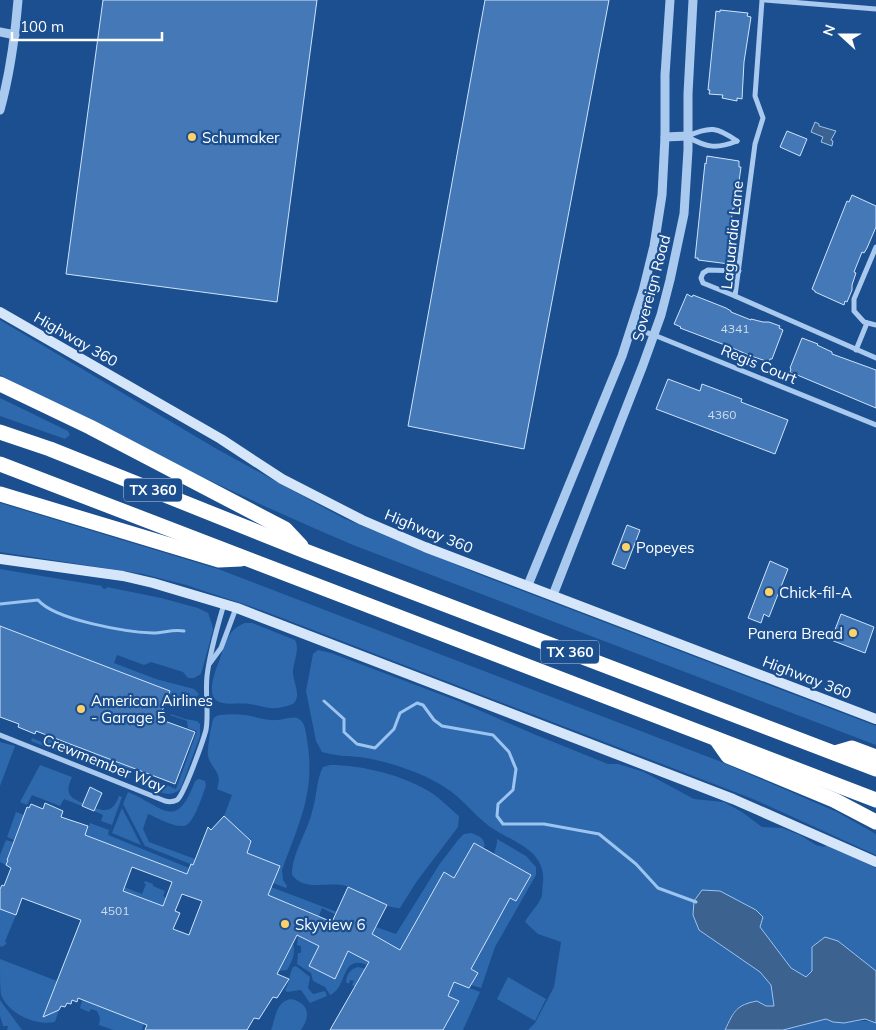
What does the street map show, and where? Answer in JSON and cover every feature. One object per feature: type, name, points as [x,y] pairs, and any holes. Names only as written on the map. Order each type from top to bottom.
[{"type":"highway","points":[[0,384],[90,427],[285,529],[305,551]]},
{"type":"highway","name":"TX 360","points":[[0,432],[50,449],[305,551],[876,769]]},
{"type":"highway","name":"TX 360","points":[[0,464],[876,800]]},
{"type":"highway","points":[[0,494],[219,560],[250,559]]},
{"type":"highway","points":[[716,739],[728,756],[834,800],[876,822]]},
{"type":"highway","points":[[835,753],[852,748],[876,757]]},
{"type":"main road","name":"Highway 360","points":[[0,312],[221,439],[282,479],[362,520],[425,547],[876,719]]},
{"type":"main road","points":[[0,559],[123,576],[236,608],[733,799],[876,862]]},
{"type":"street","points":[[0,110],[15,35],[18,0]]},
{"type":"street","name":"Sovereign Road","points":[[528,586],[622,356],[643,291],[654,246],[662,195],[665,137],[664,75],[670,0]]},
{"type":"street","name":"Sovereign Road","points":[[553,595],[654,335],[670,280],[684,214],[693,0]]},
{"type":"street","points":[[691,27],[697,0]]},
{"type":"street","points":[[764,0],[876,9]]},
{"type":"street","name":"Laguardia Lane","points":[[764,0],[755,96],[763,118],[755,144],[735,296],[876,358]]},
{"type":"street","points":[[0,32],[15,35]]},
{"type":"street","points":[[665,137],[688,136],[704,129],[723,131],[737,141],[722,147],[702,145],[688,136]]},
{"type":"street","points":[[876,247],[854,299],[854,311],[867,323],[876,325]]},
{"type":"street","points":[[735,296],[703,283],[701,278],[703,273],[708,270],[739,271]]},
{"type":"street","points":[[856,350],[867,323]]},
{"type":"street","name":"Regis Court","points":[[632,328],[654,335],[876,425]]},
{"type":"street","name":"Crewmember Way","points":[[0,735],[165,801],[173,802],[180,796],[204,738],[207,721],[207,677],[210,651],[224,604]]},
{"type":"street","name":"Crewmember Way","points":[[209,664],[221,648],[236,608]]},
{"type":"shaded area","points":[[815,122],[819,126],[836,131],[831,140],[833,141],[832,146],[821,142],[823,137],[811,132]]},
{"type":"shaded area","points":[[0,320],[215,448],[343,518],[483,576],[876,726],[876,745],[353,545],[263,506],[175,464],[0,375]]},
{"type":"shaded area","points":[[0,398],[68,431],[70,435],[65,439],[0,416]]},
{"type":"shaded area","points":[[0,503],[218,569],[719,761],[837,812],[876,834],[876,855],[753,799],[261,610],[186,585],[143,574],[0,552]]},
{"type":"shaded area","points":[[0,569],[161,598],[198,608],[208,613],[213,630],[201,674],[194,678],[188,678],[183,672],[151,662],[144,665],[117,655],[114,663],[156,679],[194,689],[199,694],[192,699],[177,697],[0,626]]},
{"type":"shaded area","points":[[245,623],[252,623],[295,640],[297,651],[293,674],[297,697],[292,704],[271,708],[219,702],[213,696],[214,678],[226,643],[231,633]]},
{"type":"shaded area","points":[[318,650],[331,653],[458,701],[608,764],[618,764],[644,772],[694,799],[724,802],[742,812],[762,827],[782,828],[800,835],[816,845],[824,847],[827,845],[876,868],[876,971],[838,941],[825,937],[812,947],[812,972],[806,977],[791,968],[760,927],[702,890],[694,901],[693,915],[699,930],[760,972],[771,985],[774,1006],[766,1006],[757,1001],[744,1004],[736,1010],[725,1030],[528,1030],[535,1023],[554,987],[561,942],[538,934],[525,922],[542,896],[543,882],[539,862],[533,854],[517,842],[489,826],[452,792],[427,777],[382,761],[322,752],[316,741],[306,691],[313,654]]},
{"type":"shaded area","points":[[171,714],[197,721],[200,724],[200,736],[181,788],[174,793],[166,794],[151,786],[154,780],[176,789],[197,731],[188,728],[187,721]]},
{"type":"shaded area","points":[[219,715],[243,715],[272,720],[294,717],[301,720],[304,725],[309,758],[308,791],[300,822],[282,870],[286,888],[273,883],[279,866],[247,853],[251,841],[224,816],[232,795],[217,789],[219,778],[208,756],[212,723],[215,717]]},
{"type":"shaded area","points":[[49,736],[82,748],[80,756],[76,758],[71,757],[31,741],[32,738],[46,744]]},
{"type":"shaded area","points":[[0,742],[15,746],[0,786]]},
{"type":"shaded area","points":[[94,753],[133,768],[128,779],[92,765],[90,761]]},
{"type":"shaded area","points":[[40,765],[72,777],[68,791],[69,794],[74,799],[83,803],[82,806],[64,799],[60,806],[32,795],[27,805],[20,802]]},
{"type":"shaded area","points":[[330,765],[367,769],[403,779],[429,792],[459,816],[458,827],[417,881],[400,908],[387,906],[346,886],[310,885],[297,880],[292,875],[294,859],[314,806],[321,772],[323,767]]},
{"type":"shaded area","points":[[199,779],[205,781],[206,786],[194,816],[187,825],[175,825],[148,814],[143,829],[149,842],[195,859],[193,865],[145,846],[123,804],[128,792],[160,809],[175,811],[182,806],[195,781]]},
{"type":"shaded area","points":[[119,796],[122,797],[112,825],[101,821],[103,815],[94,811],[95,808],[110,809]]},
{"type":"shaded area","points":[[122,808],[141,845],[112,833]]},
{"type":"shaded area","points":[[16,812],[24,815],[14,840],[7,837]]},
{"type":"shaded area","points":[[90,823],[109,830],[108,835],[189,868],[187,874],[85,835]]},
{"type":"shaded area","points":[[471,833],[483,840],[484,848],[474,843],[454,878],[444,872],[400,950],[372,934],[376,927],[396,934],[439,865],[464,834]]},
{"type":"shaded area","points":[[497,839],[526,856],[536,867],[536,875],[495,947],[481,988],[471,985],[478,973],[471,969],[510,898],[516,901],[531,875],[494,854]]},
{"type":"shaded area","points":[[6,840],[13,842],[6,865],[0,862],[0,855]]},
{"type":"shaded area","points":[[145,881],[165,891],[163,896],[166,898],[163,906],[123,891],[124,887],[142,894],[146,884],[144,883]]},
{"type":"shaded area","points":[[271,887],[337,912],[334,914],[322,908],[319,916],[268,895]]},
{"type":"shaded area","points":[[702,890],[720,891],[756,910],[763,917],[760,927],[791,968],[806,977],[812,971],[812,947],[825,937],[838,941],[876,971],[876,1023],[865,1019],[844,1023],[826,1019],[783,1030],[725,1030],[736,1010],[744,1005],[757,1001],[766,1006],[774,1006],[771,985],[760,972],[699,930],[693,915],[694,901]]},
{"type":"shaded area","points":[[0,909],[16,915],[5,942],[7,943],[2,947],[0,946]]},
{"type":"shaded area","points":[[298,935],[319,946],[335,978],[348,951],[369,962],[367,965],[352,964],[345,973],[340,986],[330,995],[325,987],[313,981],[311,973],[297,964],[298,953],[301,953],[301,946],[297,945]]},
{"type":"shaded area","points":[[293,943],[294,954],[289,967],[287,970],[278,971]]},
{"type":"shaded area","points":[[0,959],[57,981],[44,1016],[59,1010],[55,1022],[47,1023],[31,1020],[10,1008],[1,995]]},
{"type":"shaded area","points":[[296,966],[310,977],[308,988],[313,994],[325,991],[327,996],[310,1003],[301,990],[287,992],[285,990],[293,967]]},
{"type":"shaded area","points":[[358,967],[366,969],[355,987],[352,985],[354,981],[350,980],[349,984],[346,982],[349,972]]},
{"type":"shaded area","points":[[508,977],[546,999],[535,1021],[497,999]]},
{"type":"shaded area","points":[[454,982],[480,992],[463,1030],[443,1030],[459,1001],[444,995]]},
{"type":"shaded area","points":[[291,999],[305,1007],[307,1015],[301,1030],[271,1030],[279,1007],[282,1003]]},
{"type":"shaded area","points":[[0,1000],[22,1030],[7,1030],[8,1026],[3,1026],[0,1016]]},
{"type":"shaded area","points":[[82,1000],[138,1021],[146,1017],[142,1030],[113,1030],[99,1025],[100,1018],[97,1011],[91,1009],[89,1012],[80,1008]]},
{"type":"shaded area","points":[[826,1019],[839,1022],[869,1021],[876,1023],[876,1030],[783,1030]]},
{"type":"building","name":"Schumaker","points":[[103,0],[317,0],[277,302],[66,274]]},
{"type":"building","points":[[485,0],[609,0],[524,449],[408,426]]},
{"type":"building","points":[[720,10],[748,13],[747,16],[751,17],[744,62],[742,99],[737,98],[737,101],[722,98],[723,95],[709,94],[710,90],[708,90],[716,11],[720,12]]},
{"type":"building","points":[[787,131],[807,139],[800,156],[780,147]]},
{"type":"building","points":[[707,156],[739,161],[739,167],[741,167],[730,230],[732,230],[732,247],[734,247],[732,260],[730,260],[729,264],[695,258]]},
{"type":"building","points":[[852,195],[876,206],[876,227],[867,248],[864,253],[862,252],[854,272],[856,273],[852,290],[844,305],[812,289],[847,201],[849,202]]},
{"type":"building","points":[[687,294],[726,308],[751,320],[769,322],[780,326],[779,328],[783,330],[772,359],[769,362],[751,356],[674,324]]},
{"type":"building","points":[[802,338],[818,344],[832,352],[832,354],[876,370],[876,408],[790,372]]},
{"type":"building","points":[[668,379],[700,391],[702,384],[742,399],[741,402],[788,420],[775,454],[656,409]]},
{"type":"building","name":"Popeyes","points":[[627,525],[640,530],[625,569],[612,564]]},
{"type":"building","name":"Chick-fil-A","points":[[770,561],[788,569],[769,617],[764,614],[761,623],[748,618]]},
{"type":"building","name":"Panera Bread","points":[[841,614],[874,627],[865,653],[831,640]]},
{"type":"building","name":"American Airlines - Garage 5","points":[[0,626],[170,691],[159,719],[195,732],[175,784],[36,731],[35,734],[18,727],[19,724],[0,717]]},
{"type":"building","points":[[90,787],[102,793],[94,811],[82,806]]},
{"type":"building","name":"Skyview 6","points":[[45,803],[63,811],[61,817],[88,826],[85,835],[187,874],[191,864],[193,865],[208,827],[211,830],[224,816],[251,841],[247,853],[280,866],[268,895],[332,922],[348,887],[387,905],[372,934],[400,950],[444,872],[454,878],[474,843],[531,875],[516,901],[510,898],[471,969],[478,973],[469,988],[454,982],[448,996],[459,1001],[443,1030],[330,1030],[369,962],[348,951],[335,979],[309,966],[319,946],[297,935],[277,974],[289,979],[277,998],[273,997],[259,1019],[254,1018],[247,1030],[145,1030],[147,1025],[78,998],[77,1002],[72,1000],[71,1004],[67,1003],[65,1007],[61,1006],[59,1010],[43,1017],[81,920],[22,898],[16,915],[0,909],[0,889],[2,885],[4,886],[11,868],[6,865],[7,860],[27,807],[29,808],[31,804],[43,809]],"holes":[[[132,867],[172,882],[163,906],[123,891]],[[182,894],[202,901],[189,935],[173,929],[180,913],[175,911]]]},
{"type":"waterway","points":[[0,604],[38,600],[59,613],[92,624],[153,633],[176,630],[184,631]]},
{"type":"waterway","points":[[324,701],[344,719],[344,732],[357,744],[375,748],[394,729],[400,713],[417,703],[423,705],[434,720],[442,726],[493,735],[509,752],[516,769],[513,790],[498,804],[497,816],[503,824],[544,824],[599,834],[636,864],[658,888],[696,902]]},
{"type":"place","name":"Schumaker","points":[[192,137]]},
{"type":"place","name":"Popeyes","points":[[626,547]]},
{"type":"place","name":"Chick-fil-A","points":[[769,592]]},
{"type":"place","name":"Panera Bread","points":[[853,633]]},
{"type":"place","name":"American Airlines - Garage 5","points":[[81,709]]},
{"type":"place","name":"Skyview 6","points":[[285,924]]}]
